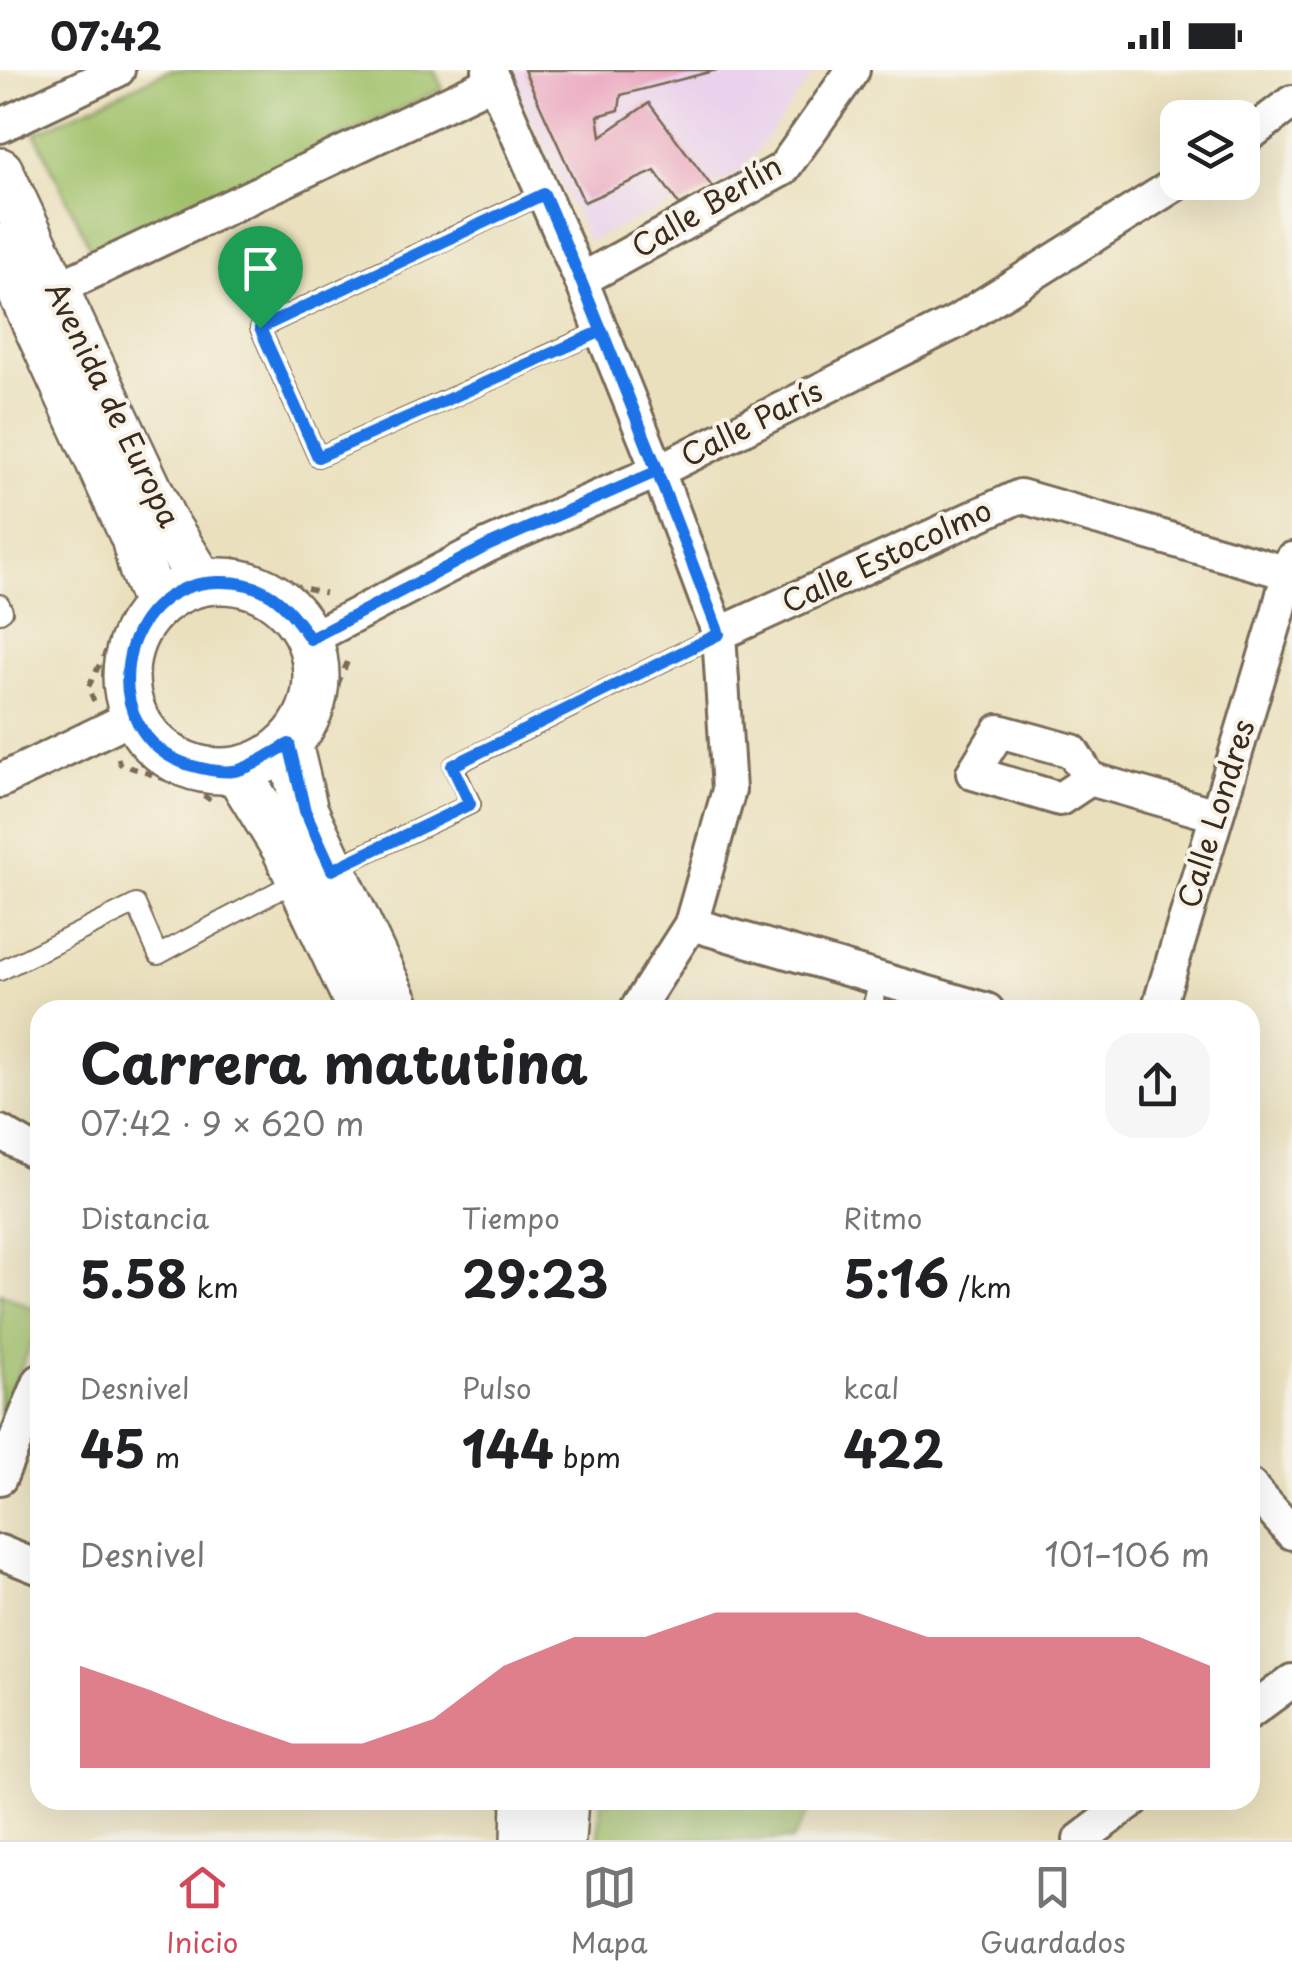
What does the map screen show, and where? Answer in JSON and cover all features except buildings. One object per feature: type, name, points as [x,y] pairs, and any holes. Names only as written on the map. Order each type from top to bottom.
[{"type":"main road","name":"Avenida de Europa","points":[[0,171],[26,295],[134,538],[142,570],[140,611]]},
{"type":"main road","name":"Avenida de Europa","points":[[0,247],[202,582]]},
{"type":"main road","points":[[230,791],[289,744],[306,721],[316,694],[317,666],[310,639],[292,611],[266,592],[235,581],[202,582],[140,611],[128,656],[120,722],[176,760],[206,770],[315,875],[394,1000]]},
{"type":"main road","points":[[289,744],[315,875],[358,1000]]},
{"type":"main road","points":[[524,1840],[525,1810]]},
{"type":"main road","points":[[562,1840],[564,1810]]},
{"type":"street","points":[[0,126],[118,70]]},
{"type":"street","name":"Calle Berlín","points":[[581,280],[783,170],[853,70]]},
{"type":"street","points":[[26,295],[491,76],[602,331],[719,634],[729,790],[691,924],[642,1000]]},
{"type":"street","points":[[1260,126],[1292,102]]},
{"type":"street","name":"Calle París","points":[[310,639],[487,546],[658,471],[956,322],[1160,194]]},
{"type":"street","name":"Calle Estocolmo","points":[[719,634],[1020,496],[1290,566]]},
{"type":"street","name":"Calle Londres","points":[[1161,1000],[1290,566]]},
{"type":"street","points":[[0,780],[120,722]]},
{"type":"street","points":[[1090,778],[1216,815]]},
{"type":"street","points":[[691,924],[875,994],[917,1000]]},
{"type":"street","points":[[0,1132],[30,1148]]},
{"type":"street","points":[[0,1478],[30,1405]]},
{"type":"street","points":[[1260,1497],[1292,1533]]},
{"type":"street","points":[[0,1552],[30,1564]]},
{"type":"street","points":[[1260,1705],[1292,1681]]},
{"type":"street","points":[[1080,1840],[1120,1810]]},
{"type":"lane","points":[[544,194],[260,328],[318,457],[602,331]]},
{"type":"lane","points":[[0,604],[0,613]]},
{"type":"lane","points":[[0,971],[136,904],[158,955],[315,875],[470,804],[452,766],[719,634]]},
{"type":"path","points":[[140,611],[88,688],[120,722],[120,764],[194,788],[230,791]]},
{"type":"shaded area","points":[[508,70],[817,70],[741,173],[588,241]]},
{"type":"green space","points":[[169,70],[434,70],[443,89],[93,254],[35,133]]},
{"type":"green space","points":[[0,1293],[30,1307],[30,1348],[0,1416]]},
{"type":"green space","points":[[600,1810],[808,1810],[792,1840],[599,1840]]},
{"type":"route","points":[[260,328],[318,457],[602,331],[658,471],[487,546],[310,639],[292,611],[266,592],[235,581],[202,582],[178,590],[157,605],[138,628],[128,656],[126,686],[134,716],[152,742],[176,760],[206,770],[237,771],[289,744],[305,811],[332,870],[470,804],[452,766],[719,634],[658,471],[581,280],[544,194],[260,328]]}]
